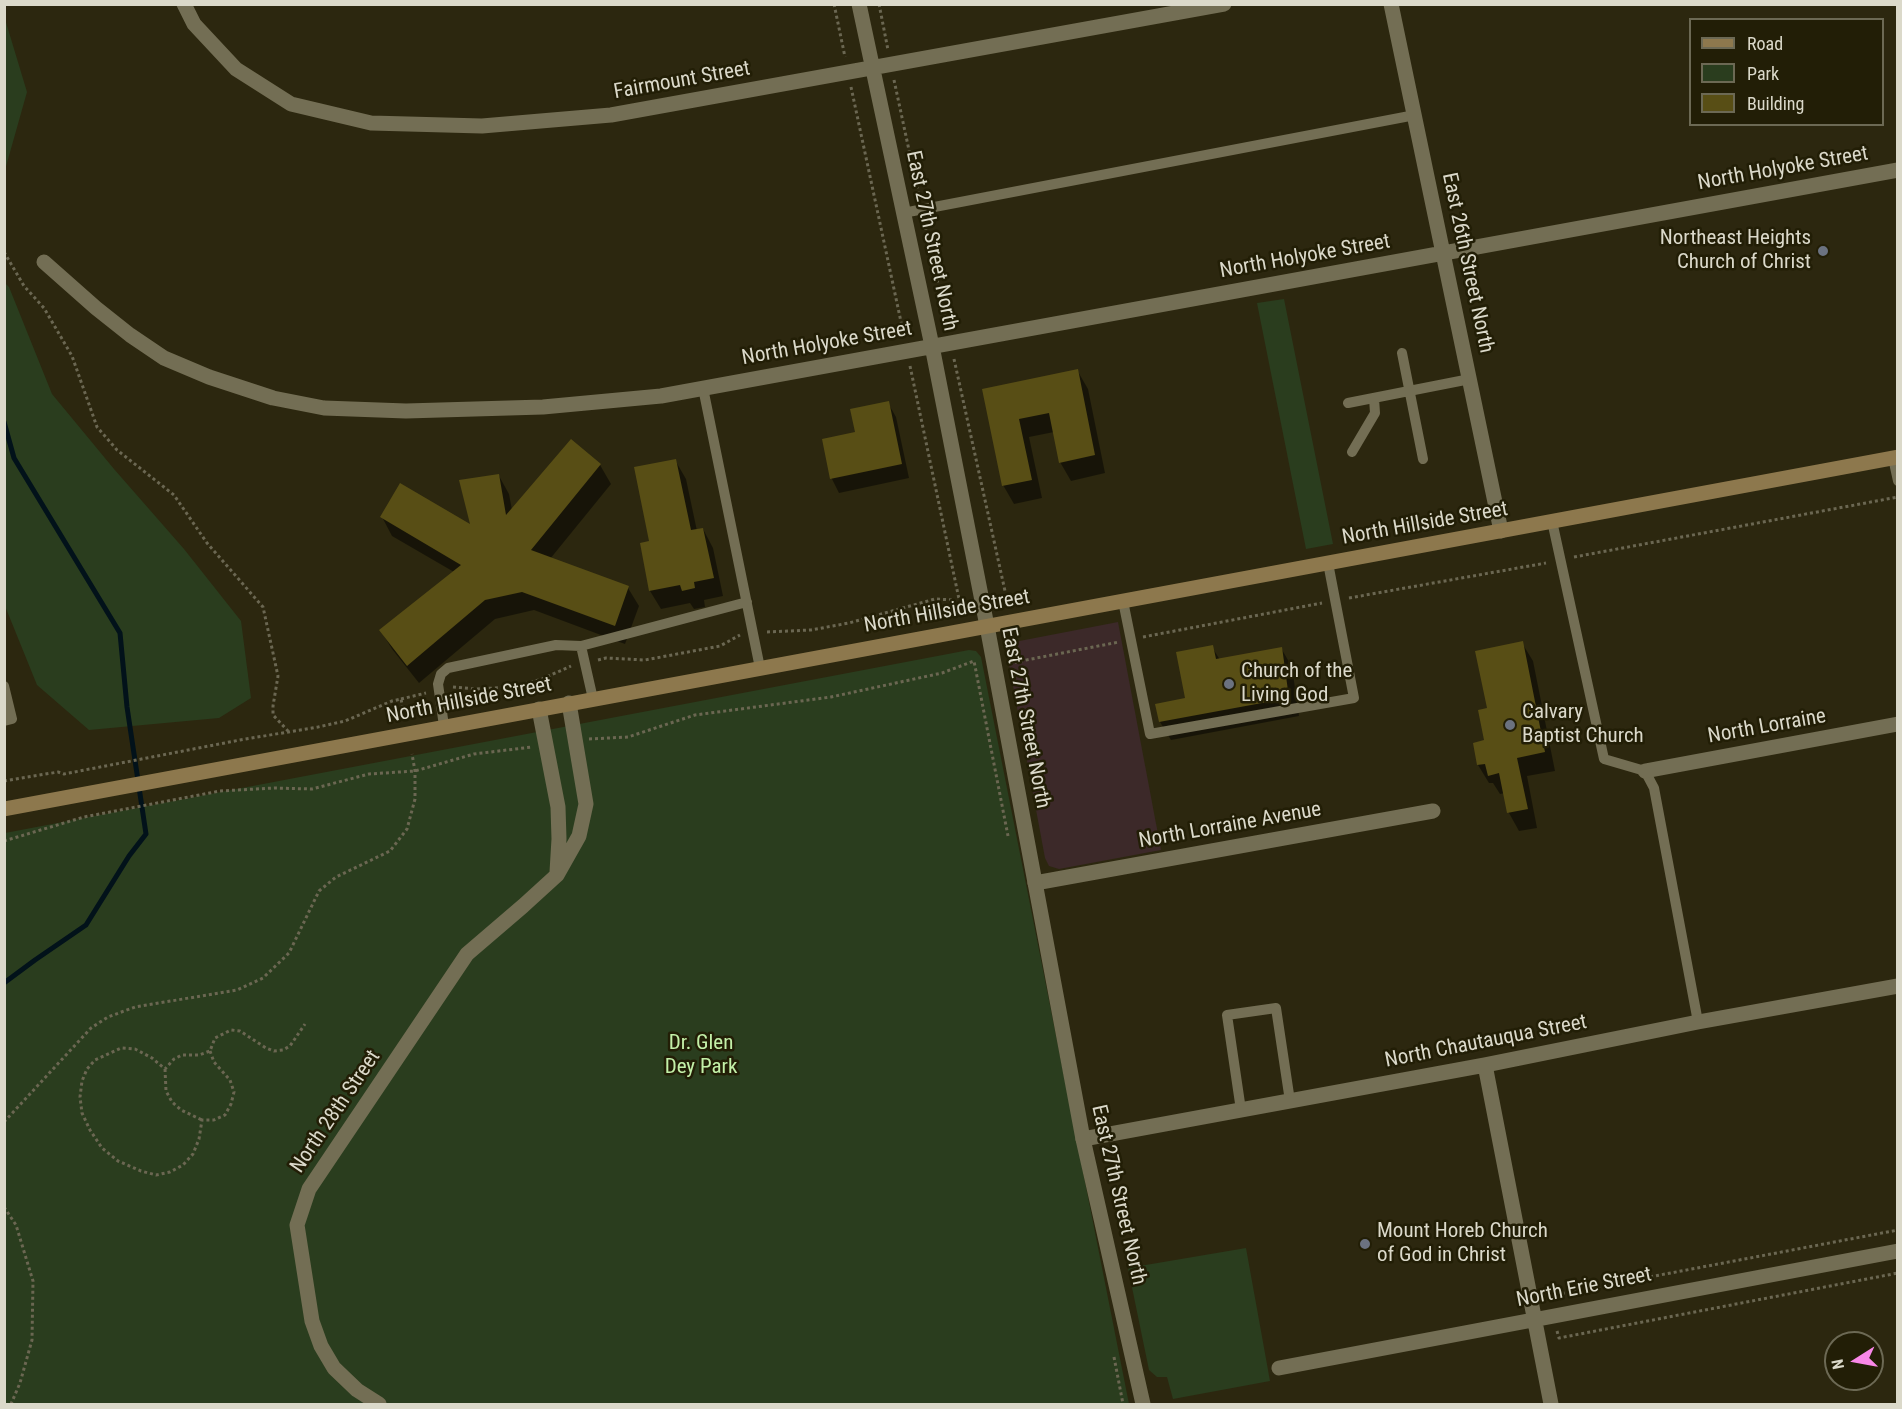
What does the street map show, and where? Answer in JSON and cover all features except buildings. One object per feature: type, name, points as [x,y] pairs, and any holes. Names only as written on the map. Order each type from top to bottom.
[{"type":"main road","name":"North Hillside Street","points":[[4,809],[1895,458]]},
{"type":"street","name":"Fairmount Street","points":[[184,4],[195,24],[236,69],[291,104],[371,123],[482,126],[611,116],[1224,4]]},
{"type":"street","name":"East 27th Street North","points":[[859,4],[933,346],[1083,1139],[1143,1404]]},
{"type":"street","name":"East 26th Street North","points":[[1391,4],[1501,531]]},
{"type":"street","name":"North Holyoke Street","points":[[44,262],[96,308],[164,358],[209,377],[273,398],[324,408],[406,411],[543,407],[661,396],[1898,170]]},
{"type":"street","name":"North 28th Street","points":[[379,1404],[357,1390],[334,1368],[321,1346],[312,1321],[297,1226],[309,1189],[467,954],[524,906],[556,875],[579,836],[586,804],[569,703]]},
{"type":"street","points":[[539,709],[558,807],[559,839],[556,875]]},
{"type":"street","name":"North Lorraine","points":[[1645,771],[1898,724]]},
{"type":"street","name":"North Lorraine Avenue","points":[[1035,883],[1433,811]]},
{"type":"street","name":"North Chautauqua Street","points":[[1083,1139],[1485,1065],[1698,1022],[1898,987]]},
{"type":"street","points":[[1485,1065],[1551,1404]]},
{"type":"street","name":"North Erie Street","points":[[1279,1368],[1898,1251]]},
{"type":"lane","points":[[903,213],[1415,115]]},
{"type":"lane","points":[[1402,353],[1423,459]]},
{"type":"lane","points":[[1348,403],[1470,380]]},
{"type":"lane","points":[[703,388],[760,668]]},
{"type":"lane","points":[[1352,452],[1375,413],[1374,398]]},
{"type":"lane","points":[[1895,458],[1898,481]]},
{"type":"lane","points":[[1552,521],[1604,759],[1645,771],[1654,788],[1698,1022]]},
{"type":"lane","points":[[1123,601],[1150,734],[1354,698],[1328,563]]},
{"type":"lane","points":[[444,726],[438,684],[441,674],[448,668],[556,645],[581,646],[747,602]]},
{"type":"lane","points":[[581,646],[593,699]]},
{"type":"lane","points":[[4,686],[12,719],[4,721]]},
{"type":"lane","points":[[1241,1110],[1227,1015],[1276,1008],[1290,1101]]},
{"type":"path","points":[[834,4],[959,599]]},
{"type":"path","points":[[879,4],[1005,591]]},
{"type":"path","points":[[4,252],[24,286],[44,308],[72,356],[97,427],[117,450],[174,495],[207,543],[263,607],[278,676],[273,715],[288,732]]},
{"type":"path","points":[[1014,648],[1016,662],[1336,600],[1898,497]]},
{"type":"path","points":[[4,781],[58,772],[64,774],[345,721],[392,701],[451,687],[475,689],[514,687],[542,679],[566,667],[606,658],[645,660],[720,646],[741,634],[811,630],[849,623],[935,599],[953,600]]},
{"type":"path","points":[[575,741],[628,737],[695,715],[831,697],[942,673],[974,661]]},
{"type":"path","points":[[401,699],[404,715]]},
{"type":"path","points":[[4,841],[84,817],[220,791],[274,788],[312,789],[369,774],[415,771],[474,754],[546,746]]},
{"type":"path","points":[[4,1122],[91,1028],[108,1017],[135,1007],[237,990],[263,978],[289,953],[319,891],[336,877],[390,851],[407,829],[415,799],[415,771],[412,754]]},
{"type":"path","points":[[210,1051],[182,1055],[174,1059],[165,1069],[166,1091],[172,1102],[181,1110],[202,1120],[214,1120],[225,1115],[234,1092],[230,1080],[214,1062],[210,1051],[215,1038],[223,1032],[240,1031],[266,1048],[283,1050],[290,1046],[305,1024]]},
{"type":"path","points":[[165,1069],[152,1058],[135,1049],[121,1048],[95,1060],[87,1069],[82,1081],[80,1097],[82,1113],[102,1148],[118,1161],[141,1171],[156,1175],[170,1172],[183,1165],[193,1154],[199,1139],[202,1120]]},
{"type":"path","points":[[4,1207],[16,1225],[33,1281],[32,1340],[20,1383],[11,1404]]},
{"type":"shaded area","points":[[1118,622],[1161,850],[1059,869],[1049,866],[1045,858],[1006,648],[1009,643]]},
{"type":"green space","points":[[5,19],[27,92],[5,170]]},
{"type":"green space","points":[[4,282],[9,287],[52,394],[184,549],[241,621],[251,698],[219,718],[89,730],[37,685],[5,606]]},
{"type":"green space","points":[[1284,299],[1333,544],[1306,549],[1257,303]]},
{"type":"green space","name":"Dr. Glen Dey Park","points":[[969,650],[976,651],[981,657],[1129,1404],[5,1404],[5,833]]},
{"type":"green space","points":[[1246,1248],[1270,1381],[1173,1399],[1167,1377],[1157,1377],[1149,1370],[1128,1268]]},
{"type":"waterway","points":[[4,422],[14,458],[120,633],[127,707],[146,834],[129,856],[86,925],[4,983]]},
{"type":"place","name":"Northeast Heights Church of Christ","points":[[1823,251]]},
{"type":"place","name":"Church of the Living God","points":[[1229,684]]},
{"type":"place","name":"Calvary Baptist Church","points":[[1510,725]]},
{"type":"place","name":"Mount Horeb Church of God in Christ","points":[[1365,1244]]}]
